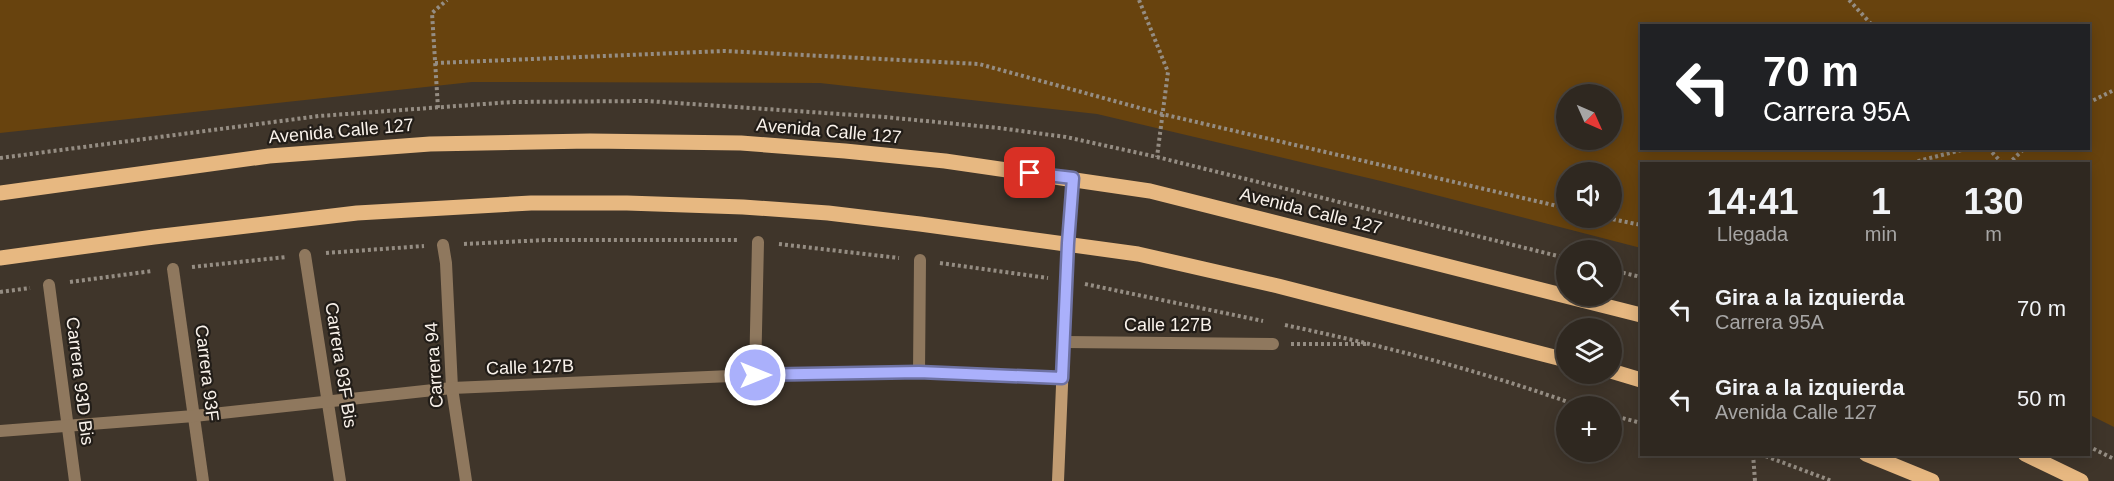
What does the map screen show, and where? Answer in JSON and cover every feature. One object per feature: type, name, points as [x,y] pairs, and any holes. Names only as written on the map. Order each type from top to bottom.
[{"type":"main road","name":"Avenida Calle 127","points":[[0,194],[269,156],[430,144],[590,141],[741,143],[945,161],[1150,191],[1640,315]]},
{"type":"main road","points":[[0,258],[357,213],[531,203],[627,203],[758,208],[908,222],[1138,254],[1278,286],[1556,357]]},
{"type":"main road","points":[[1622,374],[1640,380]]},
{"type":"main road","points":[[1871,456],[1932,481]]},
{"type":"main road","points":[[2029,456],[2081,481]]},
{"type":"street","points":[[1058,481],[1066,281],[1073,178]]},
{"type":"street","points":[[755,375],[758,242]]},
{"type":"street","name":"Carrera 94","points":[[443,245],[446,263],[452,388],[466,481]]},
{"type":"street","name":"Carrera 93F Bis","points":[[305,255],[340,481]]},
{"type":"street","points":[[919,372],[920,260]]},
{"type":"street","name":"Carrera 93F","points":[[173,269],[203,481]]},
{"type":"street","name":"Carrera 93D Bis","points":[[49,285],[75,481]]},
{"type":"street","name":"Calle 127B","points":[[1064,342],[1272,344]]},
{"type":"street","name":"Calle 127B","points":[[0,431],[194,416],[452,388],[755,375],[919,372],[1062,378]]},
{"type":"path","points":[[438,108],[432,13],[447,0]]},
{"type":"path","points":[[1139,0],[1168,72],[1157,157]]},
{"type":"path","points":[[1849,0],[1870,24]]},
{"type":"path","points":[[435,63],[725,51],[979,64],[1162,114],[1556,206]]},
{"type":"path","points":[[2090,102],[2114,90]]},
{"type":"path","points":[[1914,162],[1962,150]]},
{"type":"path","points":[[1990,150],[2001,162]]},
{"type":"path","points":[[2010,162],[2023,150]]},
{"type":"path","points":[[1622,221],[1640,225]]},
{"type":"path","points":[[0,292],[173,269],[365,249],[546,240],[730,240],[920,260],[1066,281],[1271,322]]},
{"type":"path","points":[[1622,273],[1640,278]]},
{"type":"path","points":[[1282,325],[1376,345],[1556,398]]},
{"type":"path","points":[[1272,344],[1376,345]]},
{"type":"path","points":[[1622,419],[1640,423]]},
{"type":"path","points":[[2090,447],[2114,459]]},
{"type":"path","points":[[1753,456],[1755,481]]},
{"type":"path","points":[[1765,456],[1832,481]]},
{"type":"shaded area","points":[[0,0],[2114,0],[2114,427],[2090,415],[2090,162],[1640,162],[1640,248],[1622,243],[1622,240],[1610,240],[1563,228],[1622,228],[1622,162],[1556,162],[1556,226],[1385,182],[1097,114],[820,83],[472,82],[0,133]]},
{"type":"route","points":[[755,375],[919,372],[1062,378],[1073,178],[1030,173]]}]
